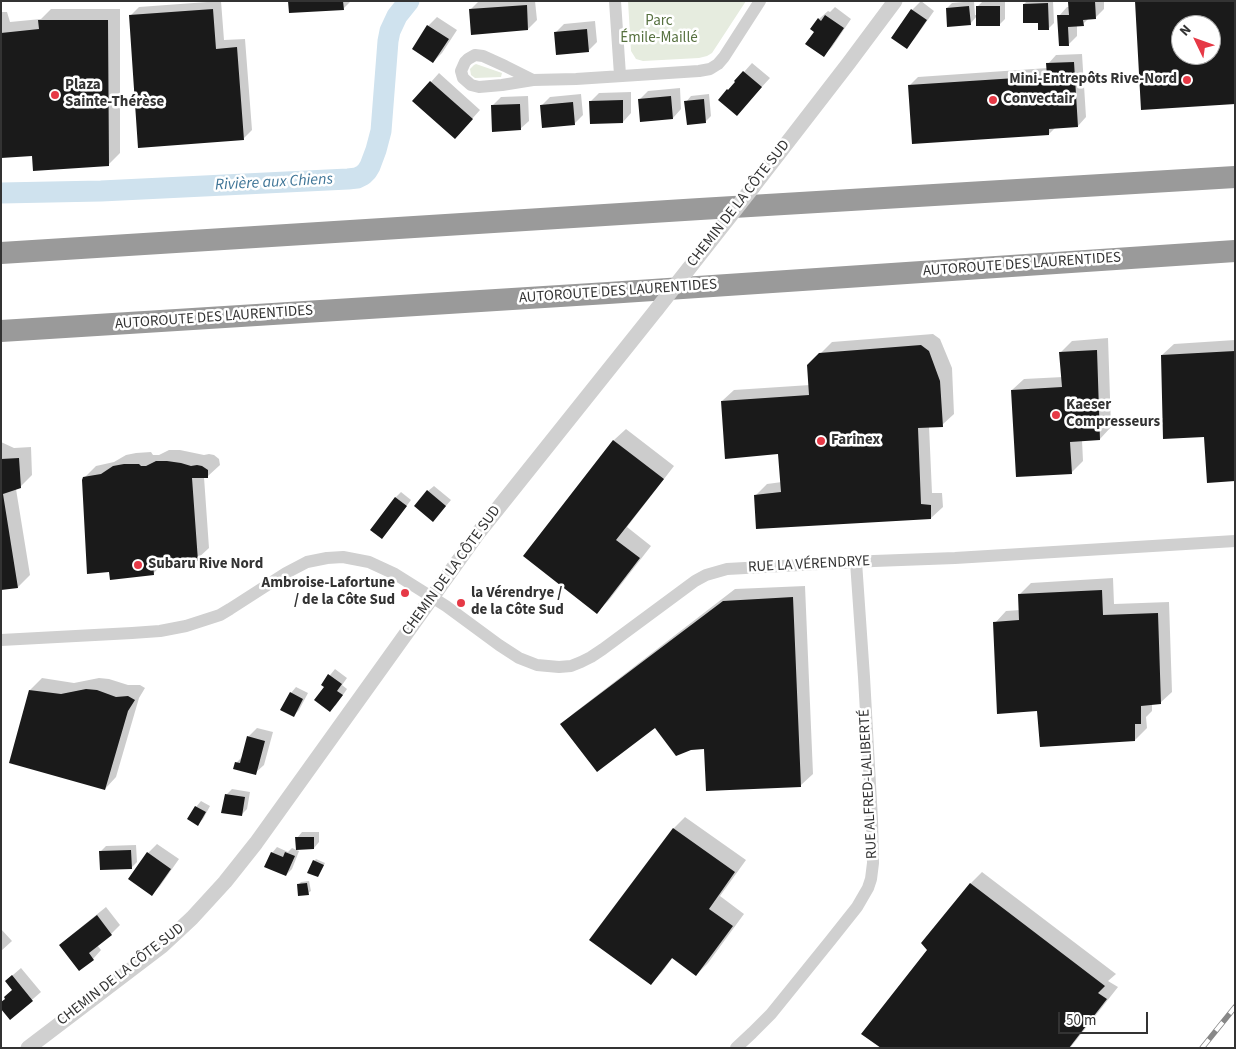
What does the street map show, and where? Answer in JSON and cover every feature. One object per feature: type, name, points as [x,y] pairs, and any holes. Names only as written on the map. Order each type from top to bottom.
[{"type":"highway","points":[[1,253],[700,208],[1235,177]]},
{"type":"highway","name":"AUTOROUTE DES LAURENTIDES","points":[[1,331],[1235,251]]},
{"type":"street","points":[[616,1],[620,75]]},
{"type":"street","points":[[533,80],[479,55],[468,59],[461,70],[463,78],[474,86],[502,85],[533,80],[703,70],[714,67],[724,57],[760,1]]},
{"type":"street","name":"CHEMIN DE LA CÔTE SUD","points":[[28,1048],[151,955],[182,928],[233,872],[498,508],[657,309],[848,64],[894,1]]},
{"type":"street","name":"RUE LA VÉRENDRYE","points":[[1,640],[160,631],[186,626],[230,610],[307,562],[327,558],[352,558],[377,565],[395,574],[446,606],[499,646],[519,658],[537,665],[559,667],[570,666],[596,654],[684,588],[717,571],[1235,540]]},
{"type":"street","name":"RUE ALFRED-LALIBERTÉ","points":[[736,1048],[771,1014],[830,941],[857,907],[871,880],[873,863],[872,820],[856,562]]},
{"type":"green space","name":"Parc Émile-Maillé","points":[[628,1],[746,1],[712,53],[707,56],[643,61],[636,59],[631,51]]},
{"type":"green space","points":[[476,64],[502,73],[501,77],[475,78],[471,75],[470,69]]},
{"type":"building","points":[[288,1],[343,1],[344,10],[289,13]]},
{"type":"building","points":[[1095,1],[1096,19],[1083,20],[1084,26],[1068,27],[1069,46],[1059,46],[1057,15],[1069,15],[1068,2]]},
{"type":"building","name":"Mini-Entrepôts Rive-Nord","points":[[1135,1],[1235,1],[1235,104],[1141,110]]},
{"type":"building","points":[[1048,3],[1049,30],[1038,30],[1038,23],[1023,23],[1023,4]]},
{"type":"building","points":[[527,5],[528,30],[471,35],[469,9]]},
{"type":"building","points":[[969,6],[971,25],[947,27],[946,8]]},
{"type":"building","points":[[976,6],[1000,6],[1000,26],[976,26]]},
{"type":"building","points":[[213,9],[216,49],[237,47],[244,140],[138,148],[129,15]]},
{"type":"building","points":[[911,9],[927,20],[907,49],[891,38]]},
{"type":"building","points":[[825,15],[844,28],[824,57],[805,44],[814,32],[810,29],[818,18],[821,21]]},
{"type":"building","name":"Plaza Sainte-Thérèse","points":[[38,20],[108,20],[109,166],[33,171],[32,156],[1,158],[1,33],[39,29]]},
{"type":"building","points":[[427,25],[449,39],[433,63],[412,49]]},
{"type":"building","points":[[587,29],[589,52],[556,55],[554,32]]},
{"type":"building","name":"Convectair","points":[[1074,62],[1078,127],[1049,129],[1049,135],[912,144],[908,85],[1047,76],[1046,63]]},
{"type":"building","points":[[743,71],[762,87],[737,116],[718,100]]},
{"type":"building","points":[[430,81],[473,119],[455,139],[412,101]]},
{"type":"building","points":[[671,96],[673,119],[640,122],[638,99]]},
{"type":"building","points":[[704,99],[706,123],[687,125],[684,101]]},
{"type":"building","points":[[623,100],[623,123],[590,124],[589,101]]},
{"type":"building","points":[[573,102],[575,125],[542,128],[540,105]]},
{"type":"building","points":[[520,104],[521,130],[492,132],[491,105]]},
{"type":"building","name":"Farinex","points":[[921,345],[929,351],[940,381],[943,427],[918,428],[921,504],[931,505],[931,519],[756,529],[754,495],[781,492],[778,454],[725,459],[721,401],[809,395],[807,365],[819,353]]},
{"type":"building","name":"Kaeser Compresseurs","points":[[1097,350],[1100,440],[1070,442],[1072,474],[1016,477],[1011,390],[1062,387],[1059,352]]},
{"type":"building","points":[[1235,351],[1235,481],[1207,483],[1204,437],[1163,439],[1161,355]]},
{"type":"building","points":[[613,440],[664,479],[616,540],[640,558],[597,614],[523,556]]},
{"type":"building","points":[[19,458],[21,488],[3,494],[18,588],[1,590],[1,459]]},
{"type":"building","points":[[156,461],[181,463],[191,466],[197,465],[208,470],[208,478],[192,478],[198,561],[153,563],[154,575],[110,580],[109,572],[87,574],[83,477],[101,474],[113,466],[139,464],[146,466]]},
{"type":"building","points":[[427,490],[446,506],[433,522],[414,506]]},
{"type":"building","points":[[395,497],[407,506],[382,539],[370,530]]},
{"type":"building","points":[[1102,590],[1103,615],[1158,613],[1161,704],[1141,706],[1141,724],[1135,724],[1135,741],[1040,747],[1037,711],[997,714],[993,622],[1019,620],[1018,594]]},
{"type":"building","points":[[793,597],[801,787],[706,791],[704,749],[691,750],[676,756],[655,728],[597,772],[560,724],[723,601]]},
{"type":"building","points":[[328,674],[342,684],[337,691],[343,695],[330,712],[314,700],[324,687],[321,685]]},
{"type":"building","points":[[86,689],[97,690],[116,697],[128,696],[135,700],[128,711],[105,790],[9,763],[29,690],[61,694]]},
{"type":"building","points":[[290,692],[303,699],[294,717],[280,710]]},
{"type":"building","points":[[247,736],[265,741],[256,775],[233,769],[235,762],[240,763]]},
{"type":"building","points":[[225,794],[245,797],[242,816],[221,813]]},
{"type":"building","points":[[195,806],[206,812],[198,826],[187,819]]},
{"type":"building","points":[[673,828],[735,872],[709,909],[733,926],[696,976],[672,958],[651,985],[589,940]]},
{"type":"building","points":[[295,837],[314,837],[314,849],[296,850]]},
{"type":"building","points":[[131,850],[132,869],[100,870],[99,851]]},
{"type":"building","points":[[147,852],[171,869],[152,896],[128,879]]},
{"type":"building","points":[[271,852],[283,857],[285,852],[295,856],[286,876],[264,867]]},
{"type":"building","points":[[313,860],[324,865],[318,877],[307,873]]},
{"type":"building","points":[[307,883],[309,895],[298,896],[297,884]]},
{"type":"building","points":[[970,883],[1105,986],[1098,993],[1107,999],[1069,1048],[881,1048],[861,1034],[927,950],[921,943]]},
{"type":"building","points":[[97,915],[112,935],[89,953],[94,960],[79,971],[59,945]]},
{"type":"building","points":[[12,975],[33,1001],[10,1020],[1,1009],[1,1002],[12,990],[5,981]]},
{"type":"waterway","name":"Rivière aux Chiens","points":[[1,193],[101,191],[357,178],[367,171],[376,150],[381,131],[390,31],[397,16],[409,1]]},
{"type":"railway","points":[[1202,1048],[1235,1007]]},
{"type":"place","name":"Mini-Entrepôts Rive-Nord","points":[[1187,80]]},
{"type":"place","name":"Plaza Sainte-Thérèse","points":[[55,95]]},
{"type":"place","name":"Convectair","points":[[993,100]]},
{"type":"place","name":"Kaeser Compresseurs","points":[[1056,415]]},
{"type":"place","name":"Farinex","points":[[821,441]]},
{"type":"place","name":"Subaru Rive Nord","points":[[138,565]]},
{"type":"place","name":"Ambroise-Lafortune / de la Côte Sud","points":[[405,593]]},
{"type":"place","name":"la Vérendrye / de la Côte Sud","points":[[461,603]]}]
